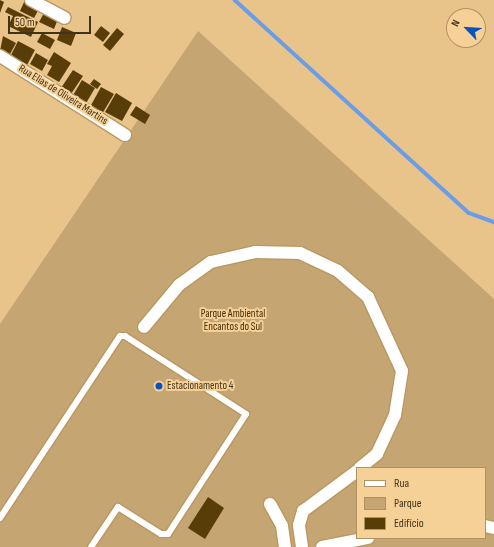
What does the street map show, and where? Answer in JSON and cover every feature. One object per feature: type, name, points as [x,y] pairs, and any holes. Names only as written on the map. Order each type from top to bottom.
[{"type":"street","points":[[31,0],[65,18]]},
{"type":"street","name":"Rua Elias de Oliveira Martins","points":[[0,56],[126,135]]},
{"type":"street","points":[[144,327],[179,285],[210,262],[255,252],[300,253],[338,271],[368,297],[402,371],[395,415],[377,454],[361,467]]},
{"type":"street","points":[[302,547],[300,525],[303,511],[356,472]]},
{"type":"street","points":[[270,504],[282,526],[285,547]]},
{"type":"street","points":[[322,547],[363,539]]},
{"type":"lane","points":[[0,518],[120,336],[125,336],[246,414],[168,534],[162,534],[118,506],[90,547]]},
{"type":"green space","name":"Parque Ambiental Encantos do Sul","points":[[198,31],[494,299],[494,547],[0,547],[0,324]]},
{"type":"building","points":[[0,0],[4,2],[0,13]]},
{"type":"building","points":[[25,0],[40,7],[34,18],[20,11]]},
{"type":"building","points":[[8,7],[38,22],[31,37],[8,26],[13,16],[5,12]]},
{"type":"building","points":[[44,13],[58,19],[54,29],[39,22]]},
{"type":"building","points":[[101,26],[110,33],[103,42],[94,35]]},
{"type":"building","points":[[62,27],[76,33],[71,46],[57,40]]},
{"type":"building","points":[[117,28],[124,34],[110,51],[103,45]]},
{"type":"building","points":[[42,33],[55,40],[50,49],[37,42]]},
{"type":"building","points":[[3,36],[16,43],[9,56],[0,51]]},
{"type":"building","points":[[18,41],[35,50],[27,65],[10,57]]},
{"type":"building","points":[[54,52],[71,63],[59,82],[47,75],[52,66],[47,64]]},
{"type":"building","points":[[36,53],[48,60],[42,71],[30,64]]},
{"type":"building","points":[[73,70],[83,76],[71,94],[61,88]]},
{"type":"building","points":[[94,79],[101,84],[97,89],[90,84]]},
{"type":"building","points":[[82,80],[95,88],[85,105],[72,97]]},
{"type":"building","points":[[101,87],[114,94],[102,114],[90,107]]},
{"type":"building","points":[[116,93],[132,103],[122,121],[105,112]]},
{"type":"building","points":[[136,106],[150,115],[145,124],[130,115]]},
{"type":"building","points":[[208,497],[224,508],[205,539],[188,528]]},
{"type":"waterway","points":[[235,0],[469,213],[494,222]]},
{"type":"place","name":"Estacionamento 4","points":[[159,386]]}]
